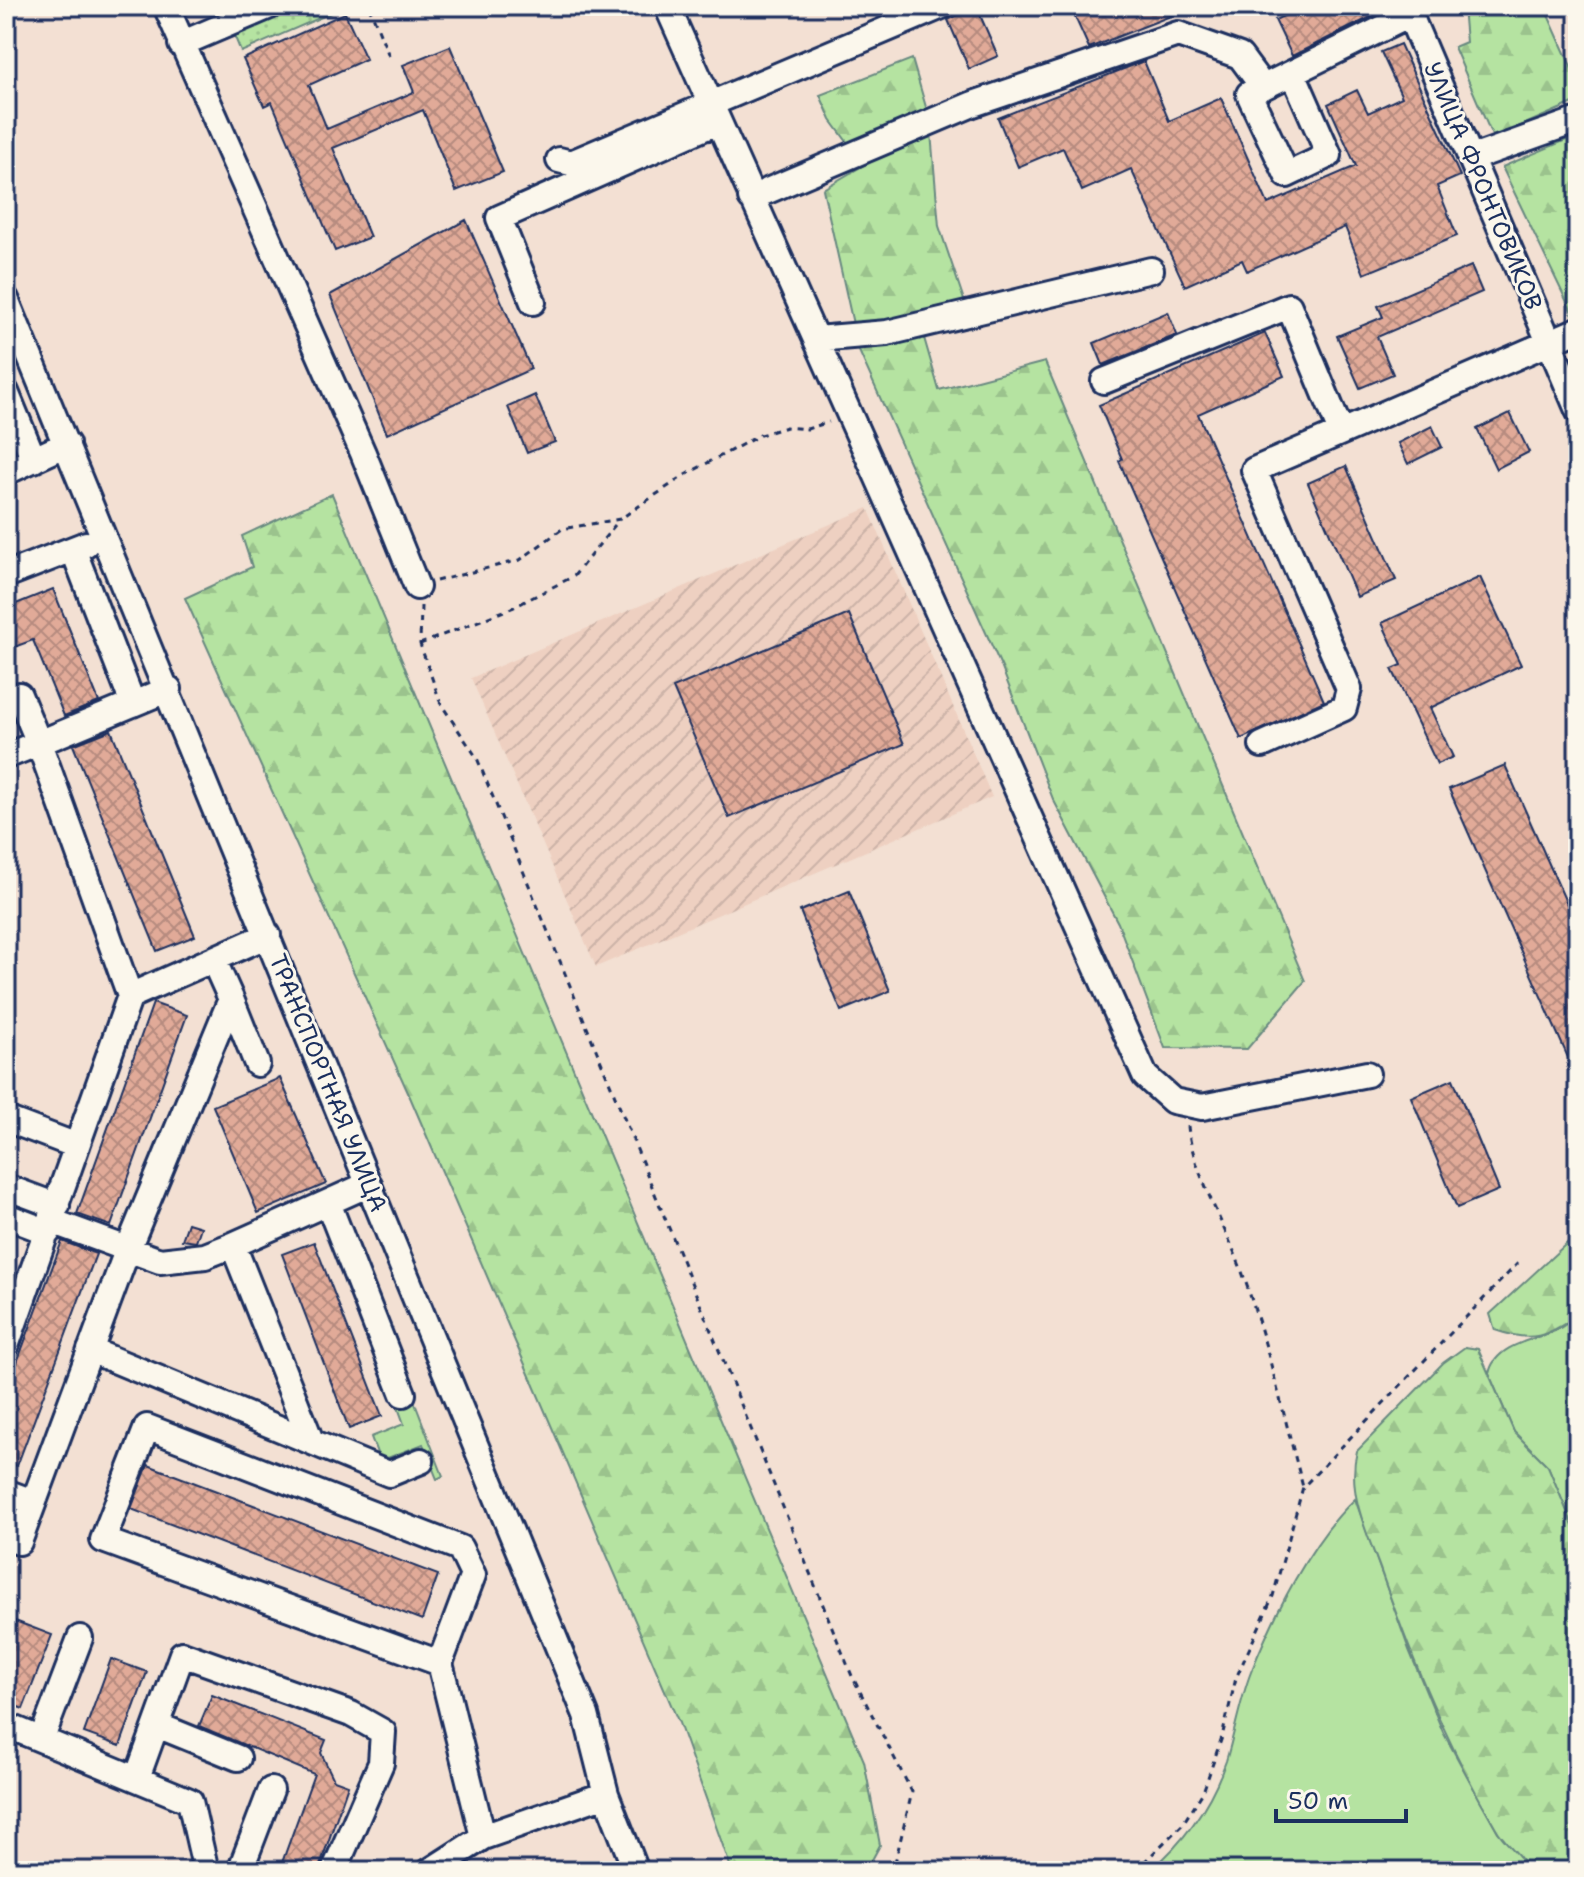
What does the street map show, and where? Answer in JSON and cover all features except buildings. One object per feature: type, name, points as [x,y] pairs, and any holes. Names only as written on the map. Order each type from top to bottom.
[{"type":"street","points":[[166,6],[363,453],[417,587]]},
{"type":"street","points":[[181,44],[270,6]]},
{"type":"street","points":[[667,6],[1145,1076],[1173,1101],[1202,1107],[1367,1074]]},
{"type":"street","points":[[533,302],[499,218],[942,6]]},
{"type":"street","points":[[1293,73],[1329,155],[1287,175],[1249,94],[1408,11]]},
{"type":"street","name":"УЛИЦА ФРОНТОВИКОВ","points":[[1408,11],[1578,410]]},
{"type":"street","points":[[751,198],[973,104],[1178,34],[1240,56],[1263,87]]},
{"type":"street","points":[[559,160],[571,163],[713,114]]},
{"type":"street","points":[[1472,158],[1578,120]]},
{"type":"street","points":[[816,339],[887,333],[1151,270]]},
{"type":"street","name":"ТРАНСПОРТНАЯ УЛИЦА","points":[[6,299],[106,535],[586,1715],[606,1794],[636,1871]]},
{"type":"street","points":[[1104,381],[1289,306],[1341,432]]},
{"type":"street","points":[[1262,745],[1344,708],[1349,689],[1254,470],[1578,330]]},
{"type":"street","points":[[6,392],[34,460]]},
{"type":"street","points":[[6,472],[67,444]]},
{"type":"street","points":[[6,575],[106,535]]},
{"type":"street","points":[[73,549],[133,704]]},
{"type":"street","points":[[6,756],[169,689]]},
{"type":"street","points":[[6,700],[19,695],[130,996],[6,1346]]},
{"type":"street","points":[[130,996],[268,935]]},
{"type":"street","points":[[214,961],[257,1064]]},
{"type":"street","points":[[6,1537],[19,1542],[127,1251],[231,999]]},
{"type":"street","points":[[6,1119],[77,1146]]},
{"type":"street","points":[[6,1187],[52,1220],[160,1261],[205,1256],[369,1184]]},
{"type":"street","points":[[328,1203],[403,1394]]},
{"type":"street","points":[[6,1216],[52,1220]]},
{"type":"street","points":[[233,1245],[311,1441]]},
{"type":"street","points":[[90,1350],[389,1474],[421,1461]]},
{"type":"street","points":[[440,1663],[103,1540],[147,1427],[460,1548],[473,1575],[440,1663],[483,1837]]},
{"type":"street","points":[[6,1492],[33,1502]]},
{"type":"street","points":[[42,1738],[80,1638]]},
{"type":"street","points":[[137,1778],[182,1654],[351,1714],[383,1732],[381,1763],[334,1871]]},
{"type":"street","points":[[6,1725],[190,1801],[206,1871]]},
{"type":"street","points":[[157,1725],[238,1758]]},
{"type":"street","points":[[240,1871],[271,1790]]},
{"type":"street","points":[[430,1871],[483,1837],[606,1794]]},
{"type":"path","points":[[369,6],[391,61]]},
{"type":"path","points":[[420,644],[514,607],[574,576],[620,519],[685,475],[760,435],[786,427],[807,429],[831,422],[845,405]]},
{"type":"path","points":[[620,519],[562,529],[520,560],[417,587],[423,614],[420,644],[441,704],[477,758],[522,864],[562,973],[703,1304],[852,1676],[912,1792],[893,1871]]},
{"type":"path","points":[[1187,1106],[1194,1158],[1240,1267],[1269,1349],[1303,1487]]},
{"type":"path","points":[[1135,1871],[1182,1825],[1203,1792],[1222,1737],[1236,1678],[1273,1596],[1303,1487],[1518,1263]]},
{"type":"shaded area","points":[[868,508],[992,797],[596,967],[471,678]]},
{"type":"green space","points":[[290,6],[347,6],[241,52],[232,30]]},
{"type":"green space","points":[[1463,6],[1544,6],[1578,82],[1578,101],[1493,138],[1454,47],[1466,42]]},
{"type":"green space","points":[[912,59],[930,121],[939,226],[965,303],[918,317],[939,390],[1045,362],[1305,981],[1247,1049],[1165,1048],[1118,923],[1053,799],[1001,666],[859,351],[823,189],[864,165],[831,120],[820,95]]},
{"type":"green space","points":[[1578,135],[1578,325],[1502,167]]},
{"type":"green space","points":[[332,494],[864,1761],[880,1845],[866,1871],[732,1871],[679,1723],[410,1097],[185,598],[252,567],[242,536]]},
{"type":"green space","points":[[1578,1233],[1578,1315],[1538,1336],[1519,1336],[1495,1330],[1490,1314]]},
{"type":"green space","points":[[1578,1315],[1578,1538],[1548,1466],[1514,1432],[1489,1374],[1492,1365],[1505,1351],[1554,1332]]},
{"type":"green space","points":[[1465,1347],[1478,1349],[1514,1432],[1548,1466],[1578,1538],[1578,1871],[1529,1871],[1496,1828],[1462,1767],[1419,1672],[1356,1498],[1354,1467],[1357,1451],[1443,1363]]},
{"type":"green space","points":[[411,1393],[443,1476],[437,1479],[423,1444],[380,1461],[371,1437],[404,1424],[395,1399]]},
{"type":"green space","points":[[1355,1499],[1409,1650],[1443,1732],[1498,1832],[1523,1858],[1529,1871],[1150,1871],[1175,1847],[1205,1807],[1226,1761],[1247,1683],[1271,1627],[1323,1535]]}]
